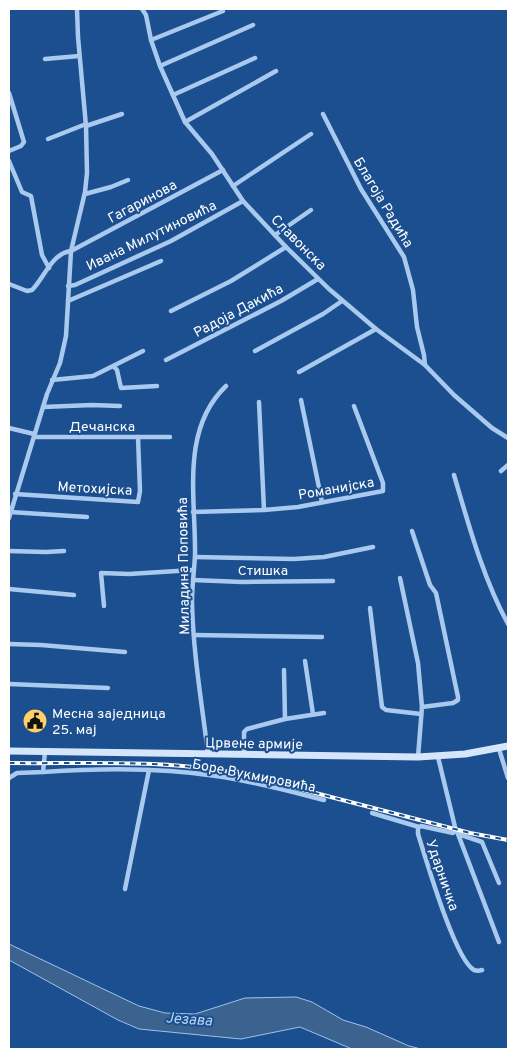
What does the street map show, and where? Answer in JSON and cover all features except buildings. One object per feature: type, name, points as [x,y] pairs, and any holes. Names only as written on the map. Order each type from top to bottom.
[{"type":"main road","name":"Црвене армије","points":[[9,752],[438,757],[499,749],[508,746]]},
{"type":"street","points":[[77,9],[79,56],[86,125],[87,173],[85,194],[71,251],[64,343],[60,363],[52,380],[9,515],[88,517]]},
{"type":"street","name":"Славонска","points":[[142,9],[146,15],[151,40],[160,66],[185,122],[212,154],[243,201],[286,247],[342,301],[424,365],[492,428],[508,438]]},
{"type":"street","points":[[151,40],[223,11]]},
{"type":"street","points":[[160,66],[253,25]]},
{"type":"street","points":[[45,59],[79,56]]},
{"type":"street","points":[[173,95],[255,58]]},
{"type":"street","points":[[185,122],[276,71]]},
{"type":"street","points":[[9,93],[24,142],[21,146],[9,152]]},
{"type":"street","points":[[48,139],[122,114]]},
{"type":"street","name":"Благоја Радића","points":[[323,114],[361,189],[404,257],[413,290],[424,365]]},
{"type":"street","points":[[233,186],[311,134]]},
{"type":"street","points":[[9,161],[22,192],[31,196],[42,255],[49,268]]},
{"type":"street","name":"Гагаринова","points":[[9,284],[30,291],[35,288],[62,253],[71,251],[223,170]]},
{"type":"street","points":[[85,194],[128,180]]},
{"type":"street","name":"Ивана Милутиновића","points":[[68,286],[75,285],[171,241],[243,201]]},
{"type":"street","points":[[275,235],[311,210]]},
{"type":"street","points":[[171,311],[231,281],[286,247]]},
{"type":"street","points":[[68,301],[161,261]]},
{"type":"street","name":"Радоја Дакића","points":[[166,360],[282,301],[318,279]]},
{"type":"street","points":[[256,352],[342,301]]},
{"type":"street","points":[[299,372],[376,329]]},
{"type":"street","points":[[52,380],[93,376],[143,351]]},
{"type":"street","points":[[114,367],[117,370],[121,388],[157,386]]},
{"type":"street","name":"Миладина Поповића","points":[[208,755],[194,635],[194,454],[202,422],[209,406],[226,386]]},
{"type":"street","points":[[301,400],[322,502]]},
{"type":"street","points":[[258,402],[264,510]]},
{"type":"street","points":[[43,407],[92,404],[120,406]]},
{"type":"street","name":"Романијска","points":[[193,512],[298,507],[370,494],[384,489],[354,406]]},
{"type":"street","name":"Дечанска","points":[[9,428],[34,436],[170,438]]},
{"type":"street","name":"Метохијска","points":[[15,494],[138,502],[140,491],[138,437]]},
{"type":"street","points":[[501,471],[508,464]]},
{"type":"street","points":[[454,475],[490,587],[508,624]]},
{"type":"street","points":[[412,531],[430,585],[436,593],[458,697],[456,702],[453,703],[422,707]]},
{"type":"street","points":[[195,557],[282,560],[324,557],[373,547]]},
{"type":"street","points":[[9,550],[64,551]]},
{"type":"street","points":[[104,606],[101,573],[129,574],[193,570]]},
{"type":"street","points":[[400,578],[418,663],[422,707],[418,757]]},
{"type":"street","name":"Стишка","points":[[193,580],[242,582],[333,581]]},
{"type":"street","points":[[9,589],[74,595]]},
{"type":"street","points":[[370,608],[382,707],[386,710],[420,714]]},
{"type":"street","points":[[194,635],[322,637]]},
{"type":"street","points":[[9,644],[125,652]]},
{"type":"street","points":[[305,660],[313,714]]},
{"type":"street","points":[[284,670],[286,719]]},
{"type":"street","points":[[9,684],[108,688]]},
{"type":"street","points":[[244,755],[245,730],[286,719],[324,713]]},
{"type":"street","points":[[499,749],[508,778]]},
{"type":"street","points":[[43,772],[46,752]]},
{"type":"street","name":"Ударничка","points":[[438,757],[456,833],[424,826],[419,827],[418,834],[453,935],[462,955],[472,969],[482,970]]},
{"type":"street","name":"Боре Вукмировића","points":[[9,773],[89,769],[149,770],[216,776],[324,800]]},
{"type":"street","points":[[125,890],[149,770]]},
{"type":"street","points":[[9,778],[17,773]]},
{"type":"street","points":[[372,813],[419,827]]},
{"type":"street","points":[[456,833],[482,842],[499,883]]},
{"type":"street","points":[[456,833],[499,942]]},
{"type":"water","name":"Језава","points":[[9,944],[139,1006],[165,1013],[195,1014],[245,998],[296,997],[312,1002],[343,1020],[421,1049],[352,1049],[300,1027],[241,1039],[139,1029],[118,1020],[9,960]]},
{"type":"railway","points":[[9,763],[126,763],[213,769],[242,774],[470,833],[508,840]]},
{"type":"place","name":"Месна заједница 25. мај","points":[[35,721]]}]
